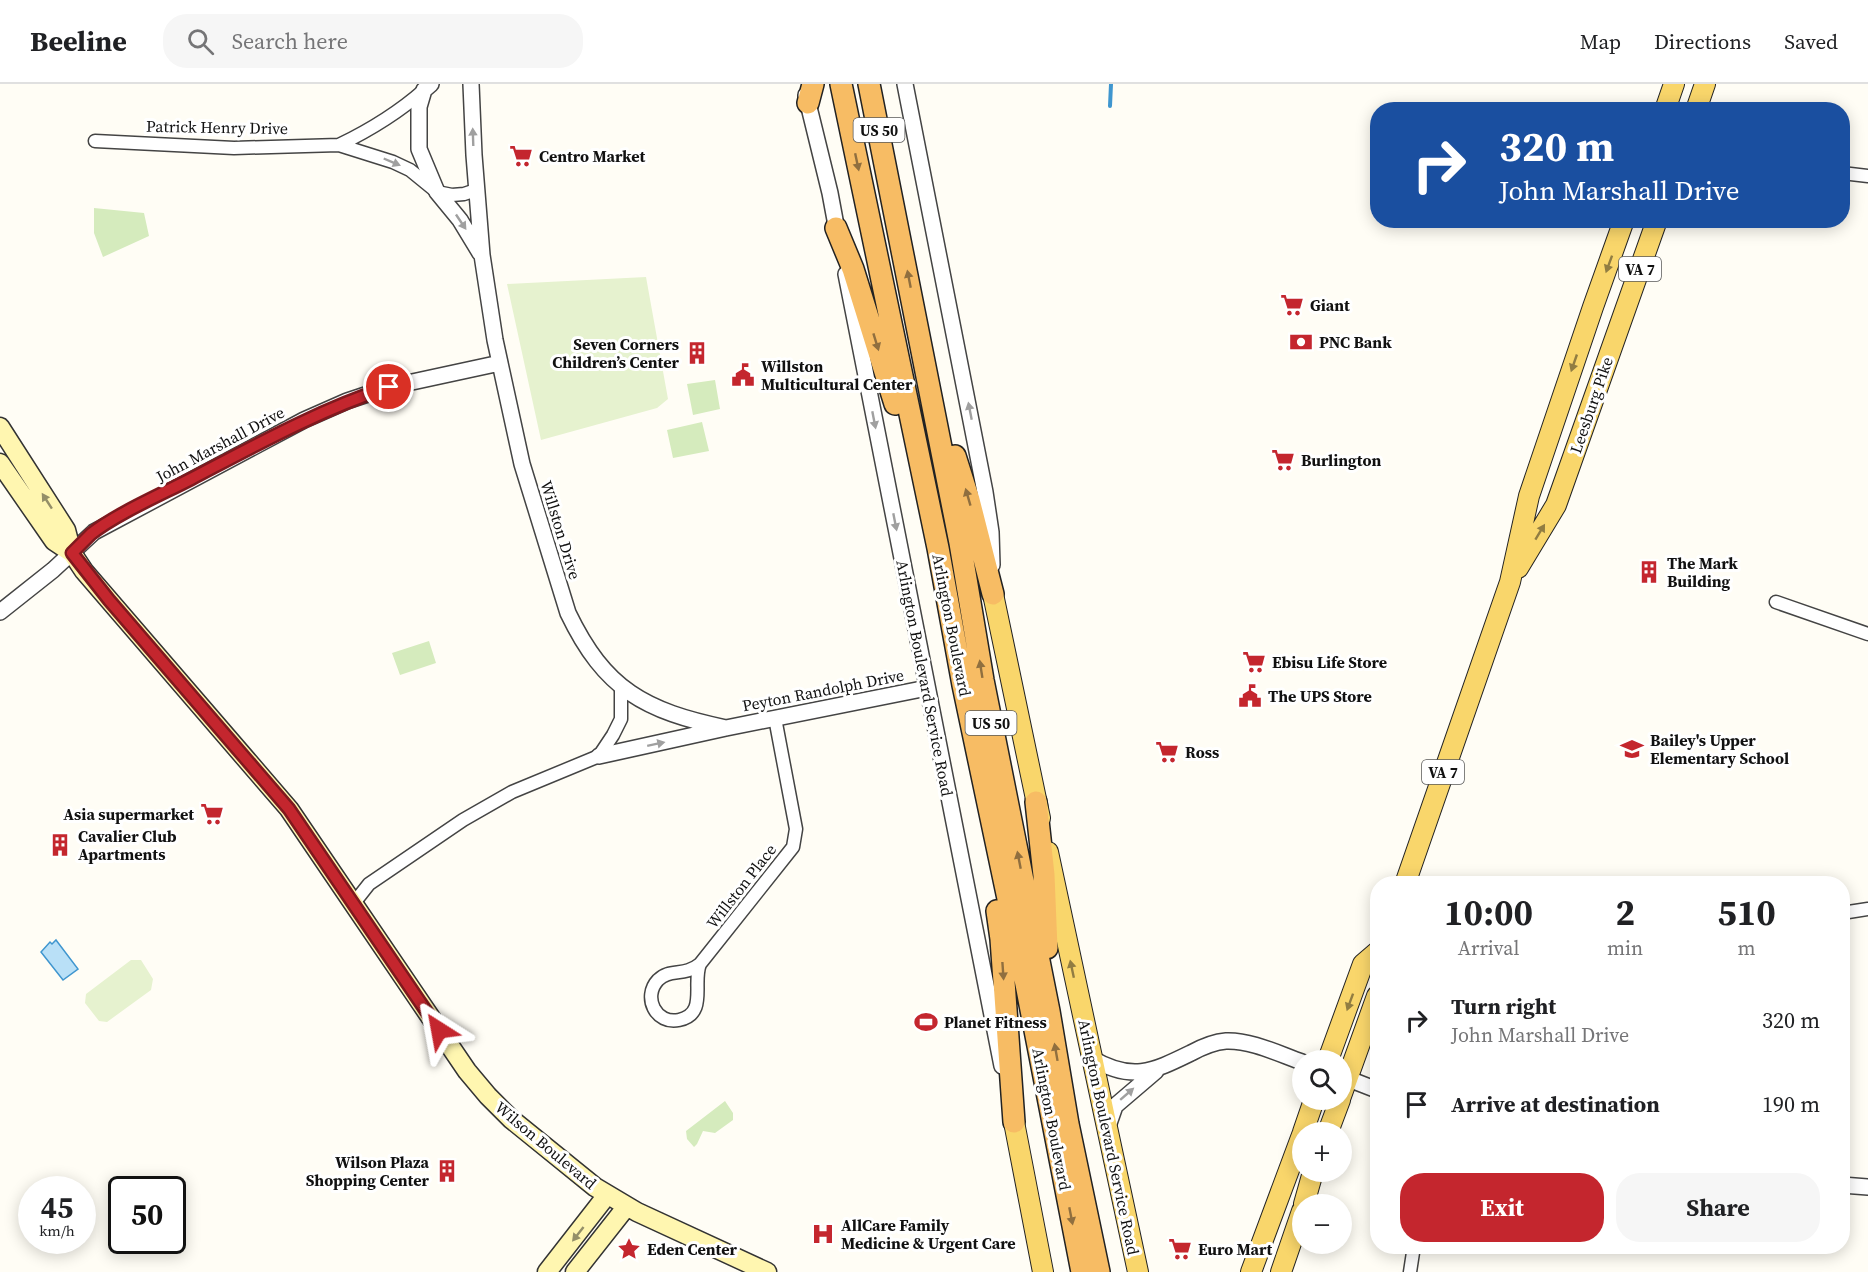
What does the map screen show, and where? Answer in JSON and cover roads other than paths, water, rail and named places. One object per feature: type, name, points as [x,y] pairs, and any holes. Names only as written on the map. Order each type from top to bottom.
[{"type":"highway","name":"Arlington Boulevard","points":[[840,84],[938,548],[963,685],[1028,994],[1082,1272]]},
{"type":"highway","name":"Arlington Boulevard","points":[[869,84],[960,543],[983,680],[1049,1011],[1068,1124],[1099,1272]]},
{"type":"highway","points":[[837,228],[854,269],[938,548]]},
{"type":"highway","points":[[920,337],[969,500],[993,594]]},
{"type":"highway","points":[[963,685],[1001,939],[1014,1122]]},
{"type":"highway","points":[[1036,802],[1044,875],[1049,1011]]},
{"type":"main road","points":[[1668,102],[1674,84]]},
{"type":"main road","points":[[1699,102],[1705,84]]},
{"type":"main road","name":"Leesburg Pike","points":[[1408,876],[1510,582],[1529,496],[1621,228]]},
{"type":"main road","name":"Leesburg Pike","points":[[1510,582],[1556,505],[1654,228]]},
{"type":"main road","name":"Wilson Boulevard","points":[[0,427],[66,530],[72,553]]},
{"type":"main road","name":"Wilson Boulevard","points":[[0,463],[54,541],[72,553],[91,579],[289,809],[467,1071],[488,1096],[521,1128],[607,1195],[767,1272]]},
{"type":"main road","name":"Arlington Boulevard Service Road","points":[[993,594],[1138,1272]]},
{"type":"main road","points":[[1332,1050],[1364,964],[1370,958]]},
{"type":"main road","points":[[1352,1062],[1370,1014]]},
{"type":"main road","name":"Arlington Boulevard Service Road","points":[[1014,1122],[1043,1272]]},
{"type":"main road","points":[[1251,1272],[1292,1163]]},
{"type":"main road","points":[[548,1272],[607,1195]]},
{"type":"main road","points":[[575,1272],[627,1206]]},
{"type":"main road","points":[[1281,1272],[1292,1240]]},
{"type":"street","points":[[471,84],[476,190],[482,255]]},
{"type":"street","name":"Arlington Boulevard Service Road","points":[[905,84],[960,360],[991,532],[993,594]]},
{"type":"street","name":"Patrick Henry Drive","points":[[339,145],[394,114],[428,87]]},
{"type":"street","name":"Patrick Henry Drive","points":[[428,87],[419,108],[419,149],[437,192]]},
{"type":"street","name":"Arlington Boulevard Service Road","points":[[808,90],[1014,1122]]},
{"type":"street","name":"Patrick Henry Drive","points":[[95,141],[234,148],[339,145],[393,162],[410,170],[437,192],[460,220],[482,255]]},
{"type":"street","points":[[1850,175],[1868,176]]},
{"type":"street","points":[[437,192],[452,195],[476,190]]},
{"type":"street","name":"Willston Drive","points":[[482,255],[500,363],[522,464],[568,613],[591,654],[621,687],[670,715],[726,728]]},
{"type":"street","name":"John Marshall Drive","points":[[0,612],[94,532],[304,420],[347,401],[389,387],[500,363]]},
{"type":"street","points":[[1776,602],[1868,634]]},
{"type":"street","points":[[354,903],[369,884],[463,820],[512,792],[599,756],[621,719],[621,687]]},
{"type":"street","name":"Peyton Randolph Drive","points":[[599,756],[927,688]]},
{"type":"street","name":"Willston Place","points":[[700,964],[793,847],[796,836],[775,718]]},
{"type":"street","points":[[1850,912],[1868,909]]},
{"type":"street","points":[[700,964],[696,980],[699,997],[694,1011],[683,1020],[662,1018],[657,1014],[651,1001],[651,993],[657,981],[664,975],[684,973],[700,964]]},
{"type":"street","points":[[1091,1058],[1119,1071],[1139,1073],[1159,1068],[1206,1045],[1227,1041],[1245,1043],[1292,1059]]},
{"type":"street","points":[[1107,1128],[1115,1106],[1159,1068]]},
{"type":"street","points":[[1352,1089],[1370,1090]]},
{"type":"street","points":[[1850,1186],[1868,1187]]},
{"type":"street","points":[[1410,1272],[1413,1254]]},
{"type":"water","points":[[56,940],[78,969],[63,980],[41,952],[50,942],[52,944]]},
{"type":"waterway","points":[[1110,106],[1111,84]]},
{"type":"place","name":"Centro Market","points":[[521,156]]},
{"type":"place","name":"Giant","points":[[1292,305]]},
{"type":"place","name":"PNC Bank","points":[[1301,342]]},
{"type":"place","name":"Seven Corners Children’s Center","points":[[697,353]]},
{"type":"place","name":"Willston Multicultural Center","points":[[743,375]]},
{"type":"place","name":"Burlington","points":[[1283,460]]},
{"type":"place","name":"The Mark Building","points":[[1649,572]]},
{"type":"place","name":"Ebisu Life Store","points":[[1254,662]]},
{"type":"place","name":"The UPS Store","points":[[1250,696]]},
{"type":"place","name":"Bailey's Upper Elementary School","points":[[1632,749]]},
{"type":"place","name":"Ross","points":[[1167,752]]},
{"type":"place","name":"Asia supermarket","points":[[212,814]]},
{"type":"place","name":"Cavalier Club Apartments","points":[[60,845]]},
{"type":"place","name":"Planet Fitness","points":[[926,1022]]},
{"type":"place","name":"Wilson Plaza Shopping Center","points":[[447,1171]]},
{"type":"place","name":"AllCare Family Medicine & Urgent Care","points":[[823,1234]]},
{"type":"place","name":"Eden Center","points":[[629,1249]]},
{"type":"place","name":"Euro Mart","points":[[1180,1249]]}]
